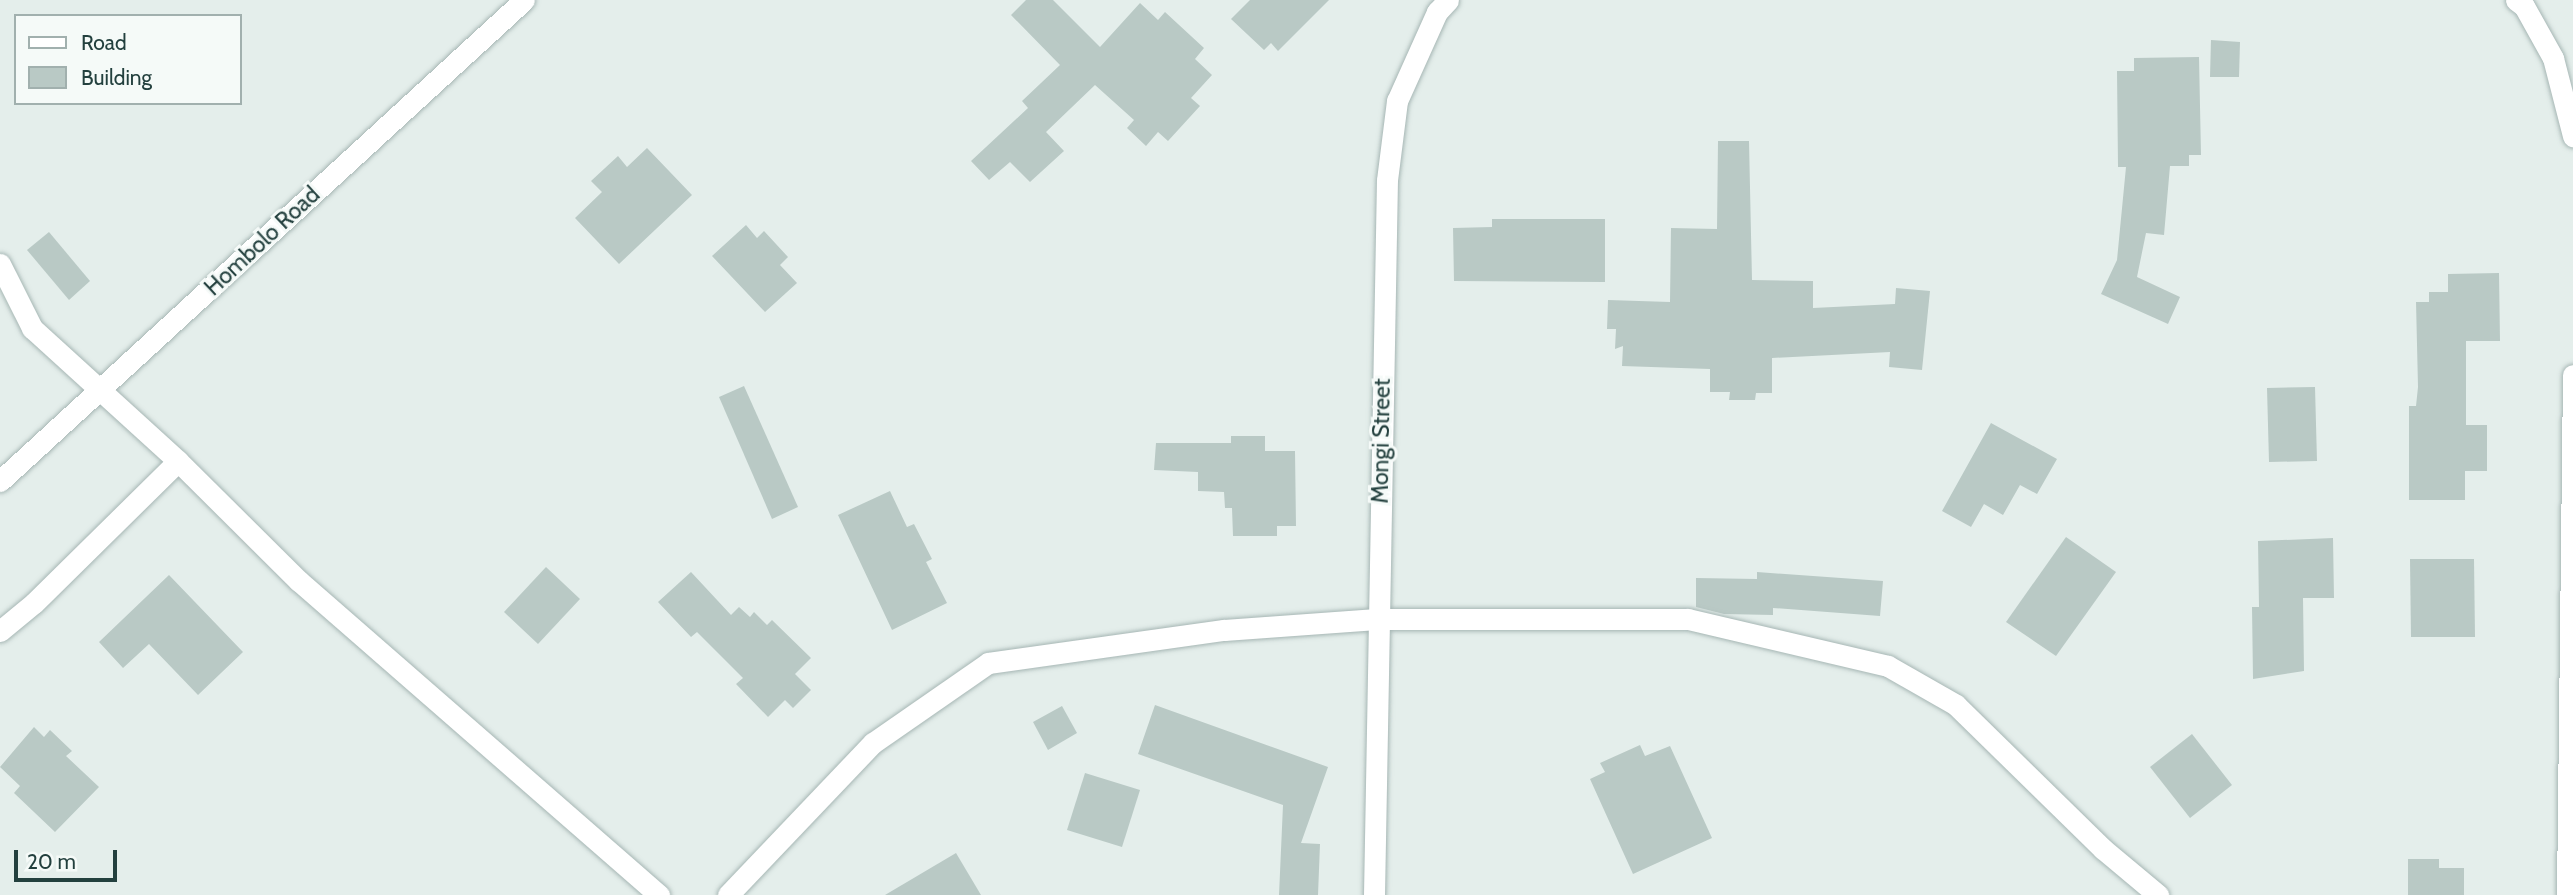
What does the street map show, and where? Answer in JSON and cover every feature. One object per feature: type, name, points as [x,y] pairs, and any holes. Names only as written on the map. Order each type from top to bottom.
[{"type":"street","name":"Hombolo Road","points":[[0,481],[524,0]]},
{"type":"street","name":"Mongi Street","points":[[1374,895],[1387,180],[1397,101],[1437,12],[1448,0]]},
{"type":"street","points":[[2523,2],[2553,58],[2573,136]]},
{"type":"street","points":[[0,264],[32,328],[99,392],[178,461],[299,581],[659,895]]},
{"type":"street","points":[[2567,895],[2573,375]]},
{"type":"street","points":[[0,631],[34,603],[178,461]]},
{"type":"street","points":[[728,895],[873,743],[988,663],[1223,629],[1377,619],[1688,619],[1888,666],[1956,705],[2102,849],[2158,895]]},
{"type":"building","points":[[1026,0],[1053,0],[1100,47],[1140,3],[1158,20],[1165,12],[1204,48],[1195,59],[1212,75],[1191,98],[1200,106],[1168,141],[1158,132],[1146,146],[1127,128],[1134,120],[1095,85],[1046,132],[1064,151],[1030,182],[1010,162],[989,180],[971,161],[1028,108],[1022,101],[1060,65],[1011,15]]},
{"type":"building","points":[[1250,0],[1329,0],[1278,51],[1271,43],[1264,50],[1231,19]]},
{"type":"building","points":[[2211,40],[2240,42],[2239,77],[2210,77]]},
{"type":"building","points":[[2199,57],[2201,155],[2189,155],[2189,166],[2170,166],[2164,235],[2146,233],[2137,277],[2180,297],[2168,324],[2101,294],[2117,260],[2126,167],[2118,167],[2117,71],[2134,71],[2134,58]]},
{"type":"building","points":[[1718,141],[1749,141],[1752,280],[1813,281],[1813,308],[1895,304],[1896,288],[1930,291],[1922,370],[1889,367],[1890,352],[1772,358],[1772,393],[1756,393],[1755,400],[1729,400],[1730,392],[1710,392],[1710,369],[1622,366],[1623,346],[1615,349],[1616,329],[1607,329],[1608,300],[1670,302],[1671,228],[1717,229]]},
{"type":"building","points":[[647,148],[692,195],[619,264],[575,218],[602,192],[591,181],[618,156],[627,167]]},
{"type":"building","points":[[1492,219],[1605,219],[1605,282],[1454,281],[1453,228],[1492,227]]},
{"type":"building","points":[[746,225],[757,238],[764,231],[788,257],[780,265],[797,283],[765,312],[712,256]]},
{"type":"building","points":[[49,232],[90,281],[69,300],[27,250]]},
{"type":"building","points":[[2499,273],[2500,341],[2466,341],[2466,425],[2487,425],[2487,471],[2465,471],[2465,500],[2409,500],[2409,406],[2416,406],[2418,387],[2416,302],[2429,302],[2429,292],[2448,292],[2448,274]]},
{"type":"building","points":[[744,386],[798,507],[772,519],[719,397]]},
{"type":"building","points":[[2315,387],[2317,461],[2269,462],[2267,388]]},
{"type":"building","points":[[1991,423],[2057,459],[2037,494],[2020,485],[2003,515],[1984,504],[1971,527],[1942,511]]},
{"type":"building","points":[[1231,436],[1265,436],[1265,451],[1295,451],[1296,526],[1277,526],[1277,536],[1233,536],[1232,508],[1225,508],[1224,492],[1198,491],[1198,472],[1154,470],[1156,443],[1231,443]]},
{"type":"building","points":[[890,491],[907,527],[914,524],[932,559],[926,562],[947,603],[892,630],[838,515]]},
{"type":"building","points":[[2066,537],[2116,572],[2056,656],[2006,622]]},
{"type":"building","points":[[2333,538],[2334,598],[2303,598],[2304,671],[2253,679],[2252,607],[2259,607],[2258,541]]},
{"type":"building","points":[[2410,559],[2474,559],[2475,637],[2411,637]]},
{"type":"building","points":[[546,567],[580,599],[538,644],[504,612]]},
{"type":"building","points":[[691,572],[731,615],[739,607],[750,617],[754,612],[767,625],[772,620],[811,658],[795,674],[811,690],[793,708],[785,700],[768,717],[736,684],[743,678],[697,632],[691,637],[658,602]]},
{"type":"building","points":[[1757,572],[1883,581],[1880,616],[1773,608],[1773,615],[1724,614],[1696,607],[1696,578],[1757,579]]},
{"type":"building","points":[[169,575],[243,652],[198,695],[149,644],[123,668],[99,642]]},
{"type":"building","points":[[1155,705],[1328,767],[1301,843],[1320,844],[1318,895],[1279,895],[1283,805],[1138,754]]},
{"type":"building","points":[[1062,706],[1077,733],[1048,750],[1033,722]]},
{"type":"building","points":[[34,727],[44,737],[50,730],[72,751],[66,756],[99,787],[55,832],[14,793],[20,786],[0,767]]},
{"type":"building","points":[[2192,734],[2232,785],[2190,818],[2150,767]]},
{"type":"building","points":[[1640,745],[1645,756],[1670,746],[1712,838],[1633,874],[1590,779],[1605,772],[1600,763]]},
{"type":"building","points":[[1085,773],[1140,790],[1122,847],[1067,830]]},
{"type":"building","points":[[956,853],[981,895],[885,895]]},
{"type":"building","points":[[2408,859],[2439,859],[2439,868],[2464,868],[2464,895],[2408,895]]}]
